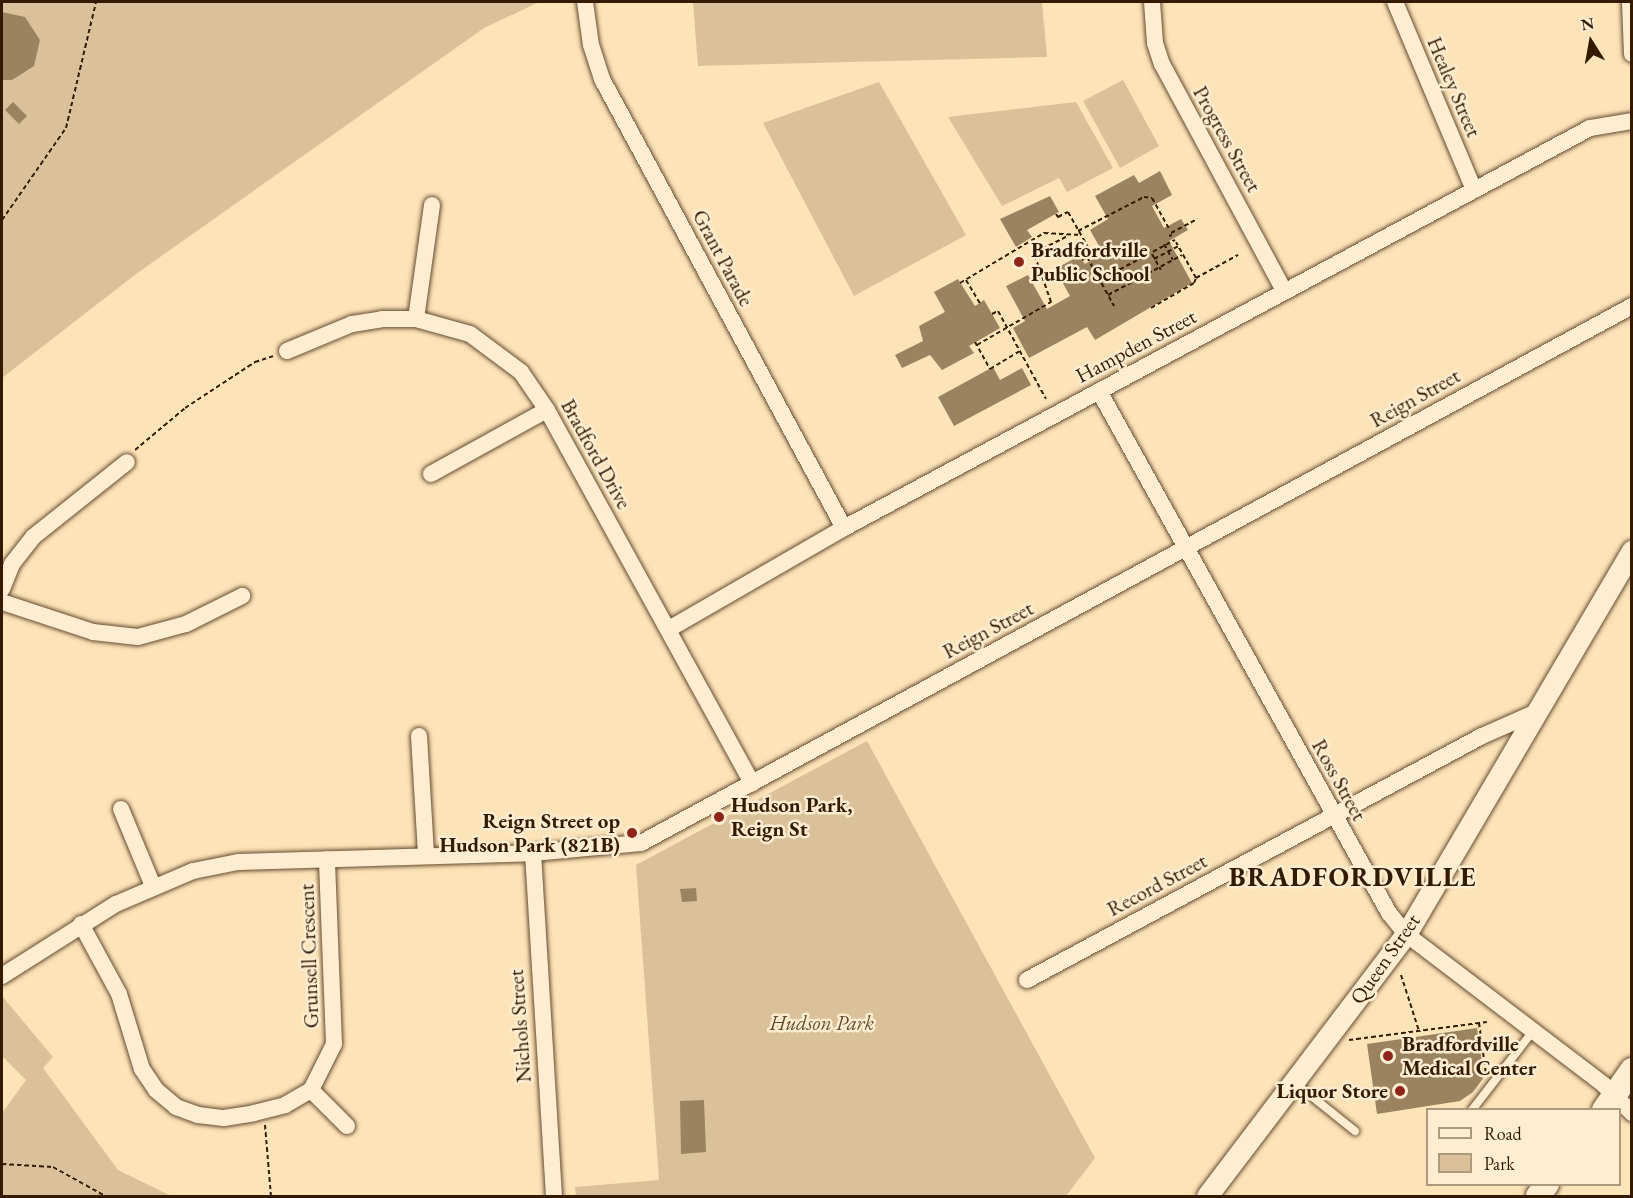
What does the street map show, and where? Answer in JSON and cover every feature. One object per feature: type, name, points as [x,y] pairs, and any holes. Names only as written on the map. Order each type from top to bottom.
[{"type":"main road","points":[[1610,1102],[1632,1070]]},
{"type":"street","name":"Grant Parade","points":[[585,2],[591,45],[602,79],[844,528]]},
{"type":"street","name":"Progress Street","points":[[1152,2],[1155,44],[1162,64],[1284,291]]},
{"type":"street","name":"Healey Street","points":[[1395,2],[1474,190]]},
{"type":"street","points":[[1631,3],[1632,54]]},
{"type":"street","name":"Hampden Street","points":[[669,629],[844,528],[1590,128],[1632,121]]},
{"type":"street","points":[[416,319],[432,205]]},
{"type":"street","name":"Reign Street","points":[[2,976],[81,924],[153,886],[238,862],[533,853],[641,843],[1632,306]]},
{"type":"street","name":"Bradford Drive","points":[[287,351],[352,324],[416,319],[470,334],[521,372],[547,410],[752,783]]},
{"type":"street","name":"Ross Street","points":[[1099,391],[1332,816],[1389,913],[1406,934],[1533,1031],[1610,1102],[1632,1113]]},
{"type":"street","points":[[431,474],[547,410]]},
{"type":"street","points":[[2,589],[12,564],[33,537],[127,462]]},
{"type":"street","name":"Queen Street","points":[[1207,1197],[1406,934],[1532,714],[1632,551]]},
{"type":"street","points":[[2,602],[93,632],[138,637],[186,624],[242,596]]},
{"type":"street","name":"Record Street","points":[[1027,980],[1482,735],[1532,714]]},
{"type":"street","points":[[419,736],[426,855]]},
{"type":"street","points":[[121,809],[153,886]]},
{"type":"street","name":"Nichols Street","points":[[533,853],[555,1197]]},
{"type":"street","name":"Grunsell Crescent","points":[[311,1090],[334,1044],[336,1024],[327,859]]},
{"type":"street","points":[[81,924],[118,994],[142,1069],[156,1090],[176,1107],[198,1115],[224,1118],[285,1105],[311,1090],[347,1126]]},
{"type":"lane","points":[[1474,1108],[1533,1031]]},
{"type":"lane","points":[[1294,1082],[1355,1131]]},
{"type":"path","points":[[2,220],[66,128],[96,2]]},
{"type":"path","points":[[1140,193],[1143,198]]},
{"type":"path","points":[[1078,231],[1143,198],[1152,198],[1169,229]]},
{"type":"path","points":[[1120,203],[1122,208]]},
{"type":"path","points":[[1056,214],[1058,217],[1068,212],[1092,254]]},
{"type":"path","points":[[1171,235],[1197,219]]},
{"type":"path","points":[[960,283],[1044,233],[1081,235]]},
{"type":"path","points":[[1020,351],[990,369],[976,344],[1051,302],[1036,260],[1042,249],[1067,236]]},
{"type":"path","points":[[1100,280],[1165,244],[1175,241],[1196,278]]},
{"type":"path","points":[[1165,244],[1173,260]]},
{"type":"path","points":[[1154,259],[1178,246]]},
{"type":"path","points":[[1082,260],[1101,249]]},
{"type":"path","points":[[1151,253],[1160,268]]},
{"type":"path","points":[[1108,295],[1183,255]]},
{"type":"path","points":[[1150,308],[1194,283],[1196,278],[1238,255]]},
{"type":"path","points":[[1087,257],[1114,306]]},
{"type":"path","points":[[1043,279],[1057,272]]},
{"type":"path","points":[[966,280],[980,303]]},
{"type":"path","points":[[992,314],[998,311],[1046,399]]},
{"type":"path","points":[[127,462],[138,445],[185,408],[255,362],[287,351]]},
{"type":"path","points":[[1401,975],[1419,1031]]},
{"type":"path","points":[[1349,1040],[1487,1022]]},
{"type":"path","points":[[1479,1023],[1486,1079]]},
{"type":"path","points":[[264,1110],[271,1197]]},
{"type":"path","points":[[2,1164],[53,1167],[105,1197]]},
{"type":"green space","points":[[2,2],[539,2],[484,28],[136,274],[2,378]]},
{"type":"green space","points":[[693,2],[1042,2],[1047,57],[698,66]]},
{"type":"green space","points":[[1123,80],[1159,146],[1120,168],[1083,101]]},
{"type":"green space","points":[[879,82],[966,235],[854,296],[763,123]]},
{"type":"green space","points":[[1076,102],[1113,168],[1067,192],[1059,178],[1002,206],[948,117]]},
{"type":"green space","name":"Hudson Park","points":[[867,741],[1095,1158],[1066,1196],[576,1196],[575,1187],[659,1180],[636,865]]},
{"type":"green space","points":[[2,996],[53,1057],[43,1068],[118,1170],[171,1196],[2,1196],[2,1113],[26,1080],[2,1056]]},
{"type":"building","points":[[2,12],[25,17],[40,40],[34,66],[12,80],[2,80]]},
{"type":"building","points":[[13,102],[27,116],[19,124],[5,110]]},
{"type":"building","points":[[1160,171],[1172,195],[1152,206],[1164,228],[1181,219],[1188,230],[1169,241],[1192,283],[1095,340],[1087,327],[1029,358],[1013,328],[1025,321],[1006,286],[1028,275],[1047,309],[1070,296],[1055,269],[1079,256],[1085,264],[1103,253],[1090,230],[1108,219],[1095,196],[1134,175],[1139,183]]},
{"type":"building","points":[[1050,196],[1059,212],[1027,230],[1032,237],[1016,247],[1000,219]]},
{"type":"building","points":[[958,279],[975,306],[984,300],[1000,328],[969,346],[974,353],[942,370],[930,355],[902,368],[895,355],[923,341],[919,326],[945,312],[934,292]]},
{"type":"building","points":[[993,367],[1000,380],[1022,368],[1031,385],[954,426],[938,397]]},
{"type":"building","points":[[696,888],[697,901],[682,902],[680,889]]},
{"type":"building","points":[[1477,1028],[1484,1077],[1473,1092],[1460,1101],[1377,1114],[1367,1044]]},
{"type":"building","points":[[704,1100],[706,1152],[681,1154],[680,1101]]},
{"type":"place","name":"Bradfordville Public School","points":[[1019,262]]},
{"type":"place","name":"Hudson Park, Reign St","points":[[719,817]]},
{"type":"place","name":"Reign Street op Hudson Park (821B)","points":[[632,833]]},
{"type":"place","name":"Bradfordville Medical Center","points":[[1388,1056]]},
{"type":"place","name":"Liquor Store","points":[[1400,1091]]},
{"type":"district","name":"BRADFORDVILLE","points":[[1353,877]]}]
